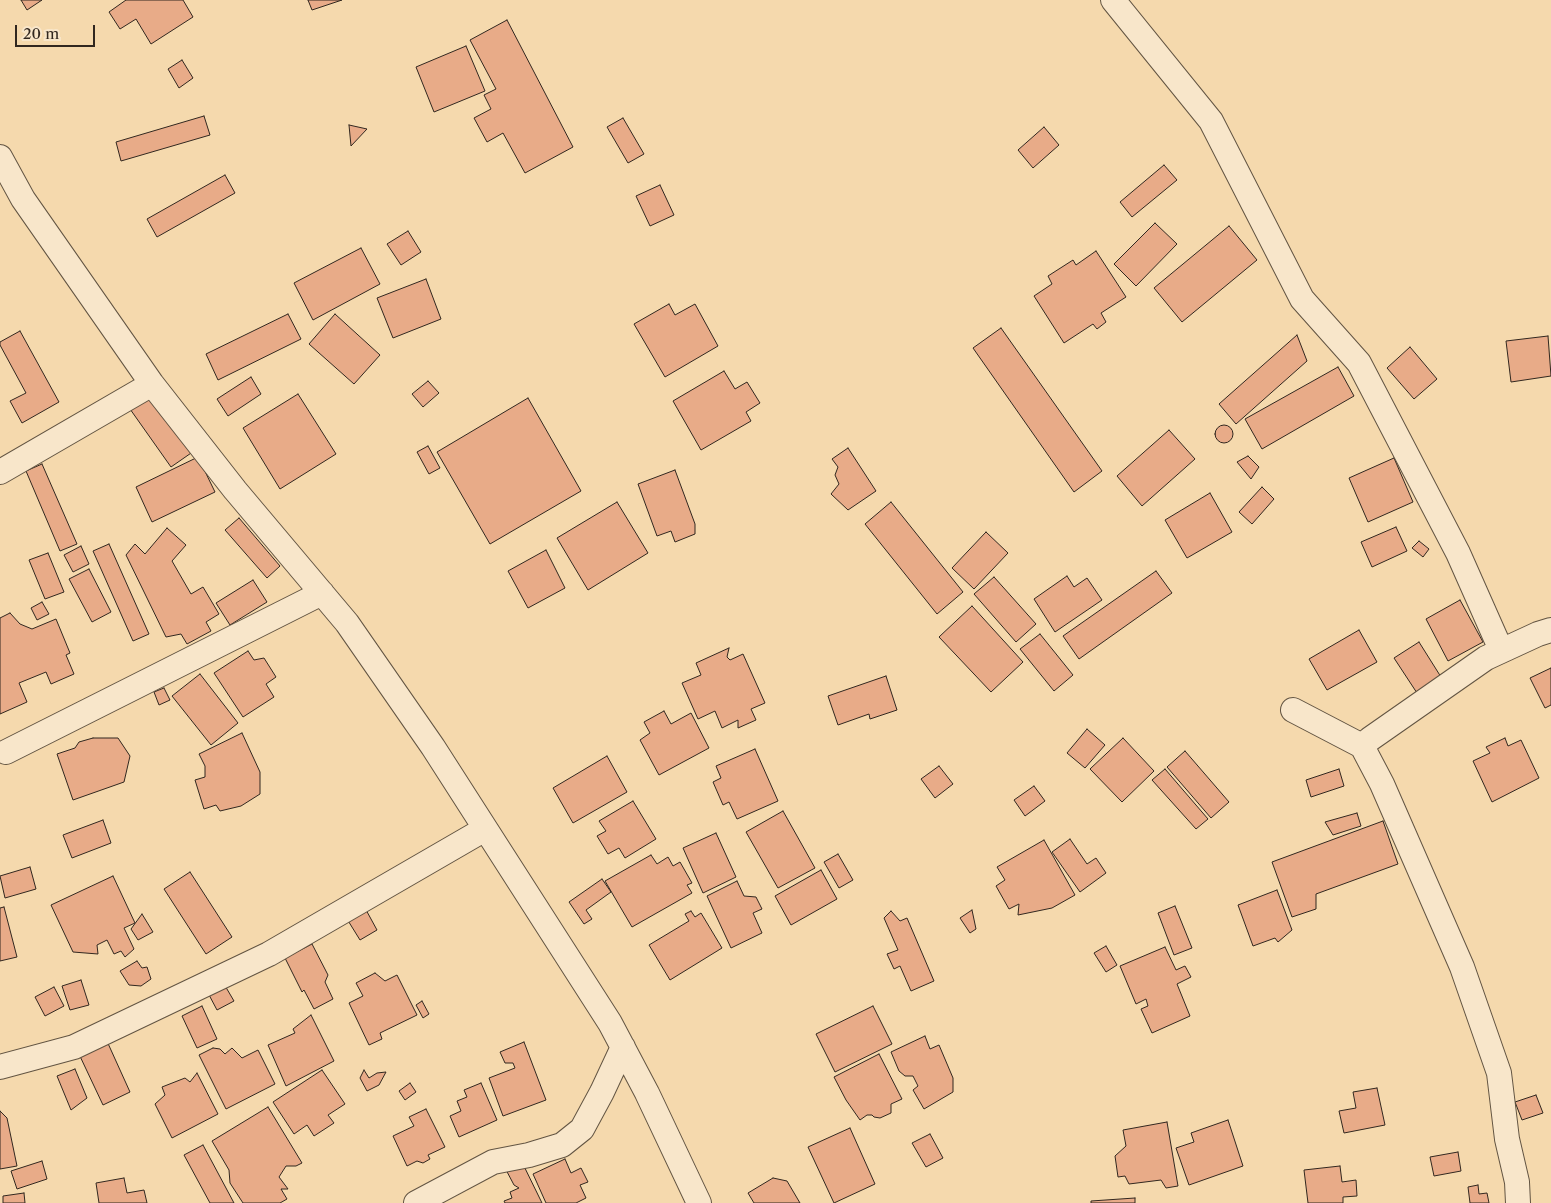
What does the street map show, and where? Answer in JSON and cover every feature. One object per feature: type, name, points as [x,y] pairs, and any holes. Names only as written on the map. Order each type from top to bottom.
[{"type":"street","points":[[1112,0],[1212,121],[1302,299],[1358,363],[1458,553],[1501,650]]},
{"type":"street","points":[[0,158],[23,199],[152,384],[235,490],[347,623],[423,732],[610,1023],[647,1093],[699,1203]]},
{"type":"street","points":[[0,472],[152,384]]},
{"type":"street","points":[[6,752],[322,593]]},
{"type":"street","points":[[1362,746],[1370,738],[1486,658],[1551,630]]},
{"type":"street","points":[[1293,710],[1362,746],[1382,784],[1472,996],[1498,1073],[1507,1139],[1517,1182],[1518,1203]]},
{"type":"street","points":[[0,1067],[74,1047],[269,954],[485,829]]},
{"type":"street","points":[[416,1203],[493,1162],[562,1146],[582,1129],[623,1048]]},
{"type":"building","points":[[21,0],[42,0],[27,10]]},
{"type":"building","points":[[126,0],[183,0],[193,17],[151,44],[136,19],[120,29],[109,12]]},
{"type":"building","points":[[308,0],[342,0],[312,10]]},
{"type":"building","points":[[507,20],[573,147],[525,173],[503,133],[487,142],[474,118],[491,109],[484,95],[496,89],[470,40]]},
{"type":"building","points":[[466,46],[485,91],[434,112],[416,67]]},
{"type":"building","points":[[182,60],[193,78],[179,88],[168,69]]},
{"type":"building","points":[[204,116],[210,135],[121,161],[116,142]]},
{"type":"building","points":[[623,118],[644,154],[628,163],[607,127]]},
{"type":"building","points":[[349,125],[367,129],[351,146]]},
{"type":"building","points":[[1044,127],[1059,145],[1033,168],[1018,150]]},
{"type":"building","points":[[1164,165],[1177,180],[1132,217],[1120,202]]},
{"type":"building","points":[[225,175],[235,193],[157,237],[147,219]]},
{"type":"building","points":[[660,185],[674,215],[650,226],[636,196]]},
{"type":"building","points":[[1155,223],[1177,244],[1136,286],[1114,264]]},
{"type":"building","points":[[1229,226],[1257,260],[1182,322],[1154,288]]},
{"type":"building","points":[[408,231],[421,252],[401,265],[387,244]]},
{"type":"building","points":[[361,248],[380,284],[313,320],[294,283]]},
{"type":"building","points":[[1096,251],[1126,297],[1101,313],[1106,322],[1097,329],[1093,324],[1064,343],[1034,296],[1052,284],[1048,276],[1073,260],[1076,265]]},
{"type":"building","points":[[426,279],[441,319],[393,338],[377,298]]},
{"type":"building","points":[[669,304],[675,315],[695,304],[718,346],[665,377],[634,324]]},
{"type":"building","points":[[288,314],[301,339],[218,380],[206,354]]},
{"type":"building","points":[[335,314],[380,355],[354,384],[309,344]]},
{"type":"building","points":[[1001,328],[1102,471],[1074,492],[973,348]]},
{"type":"building","points":[[20,331],[59,402],[22,423],[10,401],[26,393],[0,345],[0,342]]},
{"type":"building","points":[[1297,335],[1307,361],[1236,424],[1219,404]]},
{"type":"building","points":[[1548,336],[1551,376],[1511,382],[1506,341]]},
{"type":"building","points":[[1410,347],[1437,379],[1414,399],[1387,368]]},
{"type":"building","points":[[1338,367],[1354,396],[1262,449],[1245,419]]},
{"type":"building","points":[[724,371],[735,389],[747,382],[760,403],[746,412],[751,421],[701,450],[673,401]]},
{"type":"building","points":[[251,377],[261,394],[228,416],[217,399]]},
{"type":"building","points":[[428,381],[439,393],[423,407],[412,394]]},
{"type":"building","points":[[152,393],[194,451],[171,467],[130,409]]},
{"type":"building","points":[[298,394],[336,454],[280,489],[243,428]]},
{"type":"building","points":[[528,398],[581,491],[490,544],[437,452]]},
{"type":"building","points":[[1224,425],[1230,428],[1233,434],[1230,440],[1224,443],[1218,440],[1215,434],[1218,428]]},
{"type":"building","points":[[1169,430],[1195,459],[1142,506],[1117,476]]},
{"type":"building","points":[[428,446],[440,468],[429,474],[417,452]]},
{"type":"building","points":[[848,448],[876,491],[848,510],[831,494],[839,484],[835,475],[838,467],[832,459]]},
{"type":"building","points":[[1248,456],[1259,467],[1251,479],[1237,462]]},
{"type":"building","points":[[198,457],[215,492],[152,522],[136,487]]},
{"type":"building","points":[[1394,458],[1413,502],[1368,522],[1349,478]]},
{"type":"building","points":[[42,464],[77,544],[60,551],[26,471]]},
{"type":"building","points":[[675,470],[695,524],[695,534],[675,542],[671,531],[657,536],[638,484]]},
{"type":"building","points":[[1262,487],[1274,499],[1252,524],[1239,512]]},
{"type":"building","points":[[1210,493],[1232,532],[1187,558],[1165,520]]},
{"type":"building","points":[[617,502],[648,553],[588,590],[557,538]]},
{"type":"building","points":[[891,502],[963,592],[937,614],[865,524]]},
{"type":"building","points":[[239,518],[280,566],[267,578],[225,530]]},
{"type":"building","points":[[1396,527],[1407,551],[1372,567],[1361,542]]},
{"type":"building","points":[[167,528],[186,545],[172,561],[191,594],[203,587],[219,614],[206,622],[211,631],[187,644],[181,634],[166,637],[126,555],[135,544],[145,554]]},
{"type":"building","points":[[986,532],[1008,553],[974,589],[952,568]]},
{"type":"building","points":[[1419,541],[1429,549],[1423,557],[1412,548]]},
{"type":"building","points":[[109,544],[149,634],[133,641],[93,551]]},
{"type":"building","points":[[81,546],[89,564],[73,572],[64,555]]},
{"type":"building","points":[[546,550],[565,588],[528,608],[508,571]]},
{"type":"building","points":[[48,553],[64,592],[45,599],[29,560]]},
{"type":"building","points":[[89,569],[111,612],[92,622],[69,579]]},
{"type":"building","points":[[1156,571],[1172,593],[1079,659],[1063,636]]},
{"type":"building","points":[[1067,576],[1074,587],[1087,578],[1102,600],[1055,632],[1034,599]]},
{"type":"building","points":[[994,577],[1036,624],[1016,642],[974,594]]},
{"type":"building","points":[[253,580],[267,602],[230,625],[216,603]]},
{"type":"building","points":[[1460,600],[1483,642],[1448,661],[1426,619]]},
{"type":"building","points":[[42,602],[49,614],[37,620],[31,608]]},
{"type":"building","points":[[972,606],[1023,662],[991,692],[939,637]]},
{"type":"building","points":[[10,613],[20,624],[32,629],[56,619],[70,653],[66,655],[74,674],[51,684],[46,672],[19,683],[27,702],[0,714],[0,618]]},
{"type":"building","points":[[1359,630],[1377,662],[1327,690],[1309,659]]},
{"type":"building","points":[[1040,634],[1073,675],[1054,691],[1020,649]]},
{"type":"building","points":[[1419,642],[1441,677],[1417,693],[1394,658]]},
{"type":"building","points":[[729,648],[727,657],[730,660],[743,654],[765,703],[751,709],[756,720],[738,728],[738,720],[722,728],[715,711],[698,719],[682,683],[701,675],[696,663]]},
{"type":"building","points":[[248,651],[254,660],[264,658],[276,677],[266,684],[274,697],[243,717],[214,673]]},
{"type":"building","points":[[1551,668],[1551,705],[1545,708],[1530,678]]},
{"type":"building","points":[[200,674],[238,723],[211,745],[172,696]]},
{"type":"building","points":[[886,676],[897,710],[870,719],[869,714],[838,725],[828,696]]},
{"type":"building","points":[[164,688],[170,700],[159,705],[154,692]]},
{"type":"building","points":[[664,711],[671,724],[691,713],[709,748],[659,775],[640,740],[650,733],[644,722]]},
{"type":"building","points":[[1087,729],[1105,745],[1085,768],[1067,753]]},
{"type":"building","points":[[242,733],[260,772],[260,794],[241,806],[220,811],[216,805],[204,809],[195,780],[205,777],[205,766],[199,754]]},
{"type":"building","points":[[93,738],[118,738],[130,756],[124,782],[73,800],[57,754],[75,748],[79,742]]},
{"type":"building","points":[[1123,738],[1154,771],[1122,802],[1090,769]]},
{"type":"building","points":[[1505,738],[1508,746],[1521,740],[1539,778],[1492,802],[1473,761],[1490,753],[1486,747]]},
{"type":"building","points":[[755,749],[778,801],[737,819],[729,802],[723,805],[713,782],[721,778],[716,766]]},
{"type":"building","points":[[1185,751],[1229,802],[1211,818],[1167,767]]},
{"type":"building","points":[[607,756],[627,792],[573,823],[553,788]]},
{"type":"building","points":[[939,766],[953,784],[935,798],[921,779]]},
{"type":"building","points":[[1165,769],[1208,819],[1196,829],[1152,780]]},
{"type":"building","points":[[1339,769],[1344,786],[1311,797],[1306,780]]},
{"type":"building","points":[[1034,786],[1045,801],[1025,816],[1014,800]]},
{"type":"building","points":[[633,801],[656,839],[625,858],[619,848],[608,854],[597,836],[606,831],[599,821]]},
{"type":"building","points":[[783,811],[815,868],[778,888],[746,832]]},
{"type":"building","points":[[1357,813],[1361,826],[1333,835],[1325,822]]},
{"type":"building","points":[[103,820],[111,843],[72,858],[63,835]]},
{"type":"building","points":[[1383,821],[1398,864],[1316,894],[1316,909],[1292,917],[1272,862]]},
{"type":"building","points":[[716,833],[736,877],[703,893],[683,848]]},
{"type":"building","points":[[1070,839],[1087,864],[1096,858],[1106,873],[1080,892],[1052,852]]},
{"type":"building","points":[[1044,840],[1075,895],[1052,908],[1018,915],[1019,904],[1009,909],[996,886],[1005,880],[997,867]]},
{"type":"building","points":[[838,854],[853,880],[839,888],[824,862]]},
{"type":"building","points":[[651,855],[657,864],[668,857],[673,866],[680,862],[692,883],[687,885],[692,893],[632,927],[605,881]]},
{"type":"building","points":[[30,867],[36,889],[5,898],[0,876]]},
{"type":"building","points":[[821,870],[837,899],[791,925],[775,896]]},
{"type":"building","points":[[190,872],[232,937],[206,954],[164,889]]},
{"type":"building","points":[[113,876],[135,923],[124,928],[134,949],[125,957],[121,951],[114,954],[107,940],[97,945],[98,954],[73,952],[51,905]]},
{"type":"building","points":[[602,879],[611,892],[586,910],[592,919],[584,924],[569,902]]},
{"type":"building","points":[[737,881],[744,896],[756,897],[762,909],[753,913],[762,933],[731,948],[707,896]]},
{"type":"building","points":[[1277,890],[1292,930],[1278,942],[1275,938],[1253,946],[1238,905]]},
{"type":"building","points":[[1175,906],[1192,948],[1174,955],[1158,913]]},
{"type":"building","points":[[4,907],[17,957],[0,961],[0,908]]},
{"type":"building","points":[[365,908],[377,930],[360,940],[347,919]]},
{"type":"building","points":[[972,910],[976,929],[970,933],[960,918]]},
{"type":"building","points":[[691,911],[695,917],[701,913],[722,948],[670,980],[649,945],[689,921],[685,914]]},
{"type":"building","points":[[891,911],[900,921],[907,918],[934,981],[911,991],[900,966],[894,969],[887,954],[898,950],[884,918]]},
{"type":"building","points":[[142,914],[153,932],[138,940],[131,929]]},
{"type":"building","points":[[312,944],[328,975],[325,982],[333,999],[314,1009],[304,990],[302,992],[285,958]]},
{"type":"building","points":[[1106,946],[1117,965],[1106,972],[1094,953]]},
{"type":"building","points":[[1165,947],[1176,970],[1185,966],[1191,977],[1177,984],[1190,1016],[1152,1033],[1141,1009],[1148,1006],[1146,999],[1136,1004],[1120,966]]},
{"type":"building","points":[[137,961],[142,968],[147,967],[151,979],[141,986],[129,985],[120,971]]},
{"type":"building","points":[[375,973],[385,981],[397,975],[417,1015],[380,1033],[382,1039],[369,1045],[349,1003],[363,996],[356,983]]},
{"type":"building","points":[[81,980],[89,1005],[70,1010],[62,986]]},
{"type":"building","points":[[224,984],[234,1001],[217,1010],[208,993]]},
{"type":"building","points":[[54,987],[64,1006],[45,1016],[35,997]]},
{"type":"building","points":[[422,1001],[429,1014],[423,1018],[416,1005]]},
{"type":"building","points":[[202,1006],[217,1039],[197,1048],[182,1016]]},
{"type":"building","points":[[873,1006],[892,1044],[835,1072],[816,1034]]},
{"type":"building","points":[[311,1015],[334,1061],[286,1086],[268,1045],[295,1033],[293,1029]]},
{"type":"building","points":[[925,1036],[930,1049],[939,1045],[953,1078],[953,1092],[924,1109],[913,1090],[918,1086],[913,1076],[905,1076],[899,1071],[891,1052]]},
{"type":"building","points":[[106,1039],[130,1092],[103,1105],[78,1052]]},
{"type":"building","points":[[524,1042],[546,1100],[503,1116],[489,1078],[515,1068],[513,1063],[505,1063],[500,1052]]},
{"type":"building","points":[[213,1048],[220,1049],[225,1054],[232,1048],[242,1058],[258,1050],[275,1084],[226,1109],[199,1055]]},
{"type":"building","points":[[879,1054],[902,1099],[891,1104],[891,1113],[880,1118],[867,1115],[860,1120],[846,1100],[834,1077]]},
{"type":"building","points":[[75,1069],[87,1098],[71,1110],[57,1076]]},
{"type":"building","points":[[322,1070],[345,1104],[328,1115],[334,1123],[314,1136],[307,1125],[294,1134],[273,1102]]},
{"type":"building","points":[[364,1070],[369,1078],[377,1073],[386,1072],[379,1085],[367,1091],[360,1078]]},
{"type":"building","points":[[197,1073],[218,1114],[172,1138],[155,1104],[165,1095],[162,1087],[185,1078],[190,1082]]},
{"type":"building","points":[[410,1083],[416,1092],[405,1100],[399,1091]]},
{"type":"building","points":[[481,1083],[497,1120],[459,1137],[450,1116],[461,1111],[457,1101],[467,1097],[464,1090]]},
{"type":"building","points":[[1377,1088],[1385,1125],[1344,1133],[1339,1111],[1356,1108],[1353,1092]]},
{"type":"building","points":[[1536,1095],[1543,1113],[1522,1120],[1515,1102]]},
{"type":"building","points":[[268,1107],[302,1163],[296,1166],[286,1166],[279,1177],[288,1189],[281,1189],[287,1199],[280,1203],[243,1203],[230,1183],[229,1170],[212,1141]]},
{"type":"building","points":[[426,1109],[445,1147],[428,1155],[430,1159],[423,1163],[417,1161],[407,1166],[393,1136],[414,1126],[409,1117]]},
{"type":"building","points":[[0,1111],[7,1118],[17,1166],[0,1169]]},
{"type":"building","points":[[1228,1120],[1243,1166],[1189,1185],[1176,1148],[1194,1142],[1191,1133]]},
{"type":"building","points":[[1167,1122],[1178,1186],[1166,1188],[1161,1180],[1129,1184],[1125,1176],[1118,1177],[1115,1156],[1126,1146],[1123,1130]]},
{"type":"building","points":[[850,1128],[875,1184],[834,1203],[808,1147]]},
{"type":"building","points":[[930,1134],[943,1158],[926,1167],[912,1143]]},
{"type":"building","points":[[203,1145],[234,1203],[210,1203],[184,1155]]},
{"type":"building","points":[[1458,1152],[1461,1171],[1434,1176],[1430,1157]]},
{"type":"building","points":[[520,1158],[542,1203],[505,1203],[504,1201],[512,1198],[510,1192],[519,1188],[514,1185],[504,1166]]},
{"type":"building","points":[[565,1159],[571,1173],[581,1168],[588,1182],[580,1185],[586,1198],[576,1203],[546,1203],[533,1174]]},
{"type":"building","points":[[42,1161],[47,1179],[17,1189],[11,1171]]},
{"type":"building","points":[[1340,1166],[1342,1182],[1356,1180],[1357,1196],[1343,1197],[1343,1203],[1308,1203],[1304,1170]]},
{"type":"building","points":[[124,1178],[127,1193],[144,1190],[147,1203],[99,1203],[96,1183]]},
{"type":"building","points":[[773,1178],[787,1181],[800,1203],[754,1203],[748,1193]]},
{"type":"building","points":[[1478,1185],[1479,1194],[1487,1193],[1489,1203],[1470,1203],[1468,1187]]},
{"type":"building","points":[[24,1193],[25,1203],[3,1203],[3,1196]]},
{"type":"building","points":[[1135,1198],[1135,1203],[1091,1203],[1091,1201]]}]
